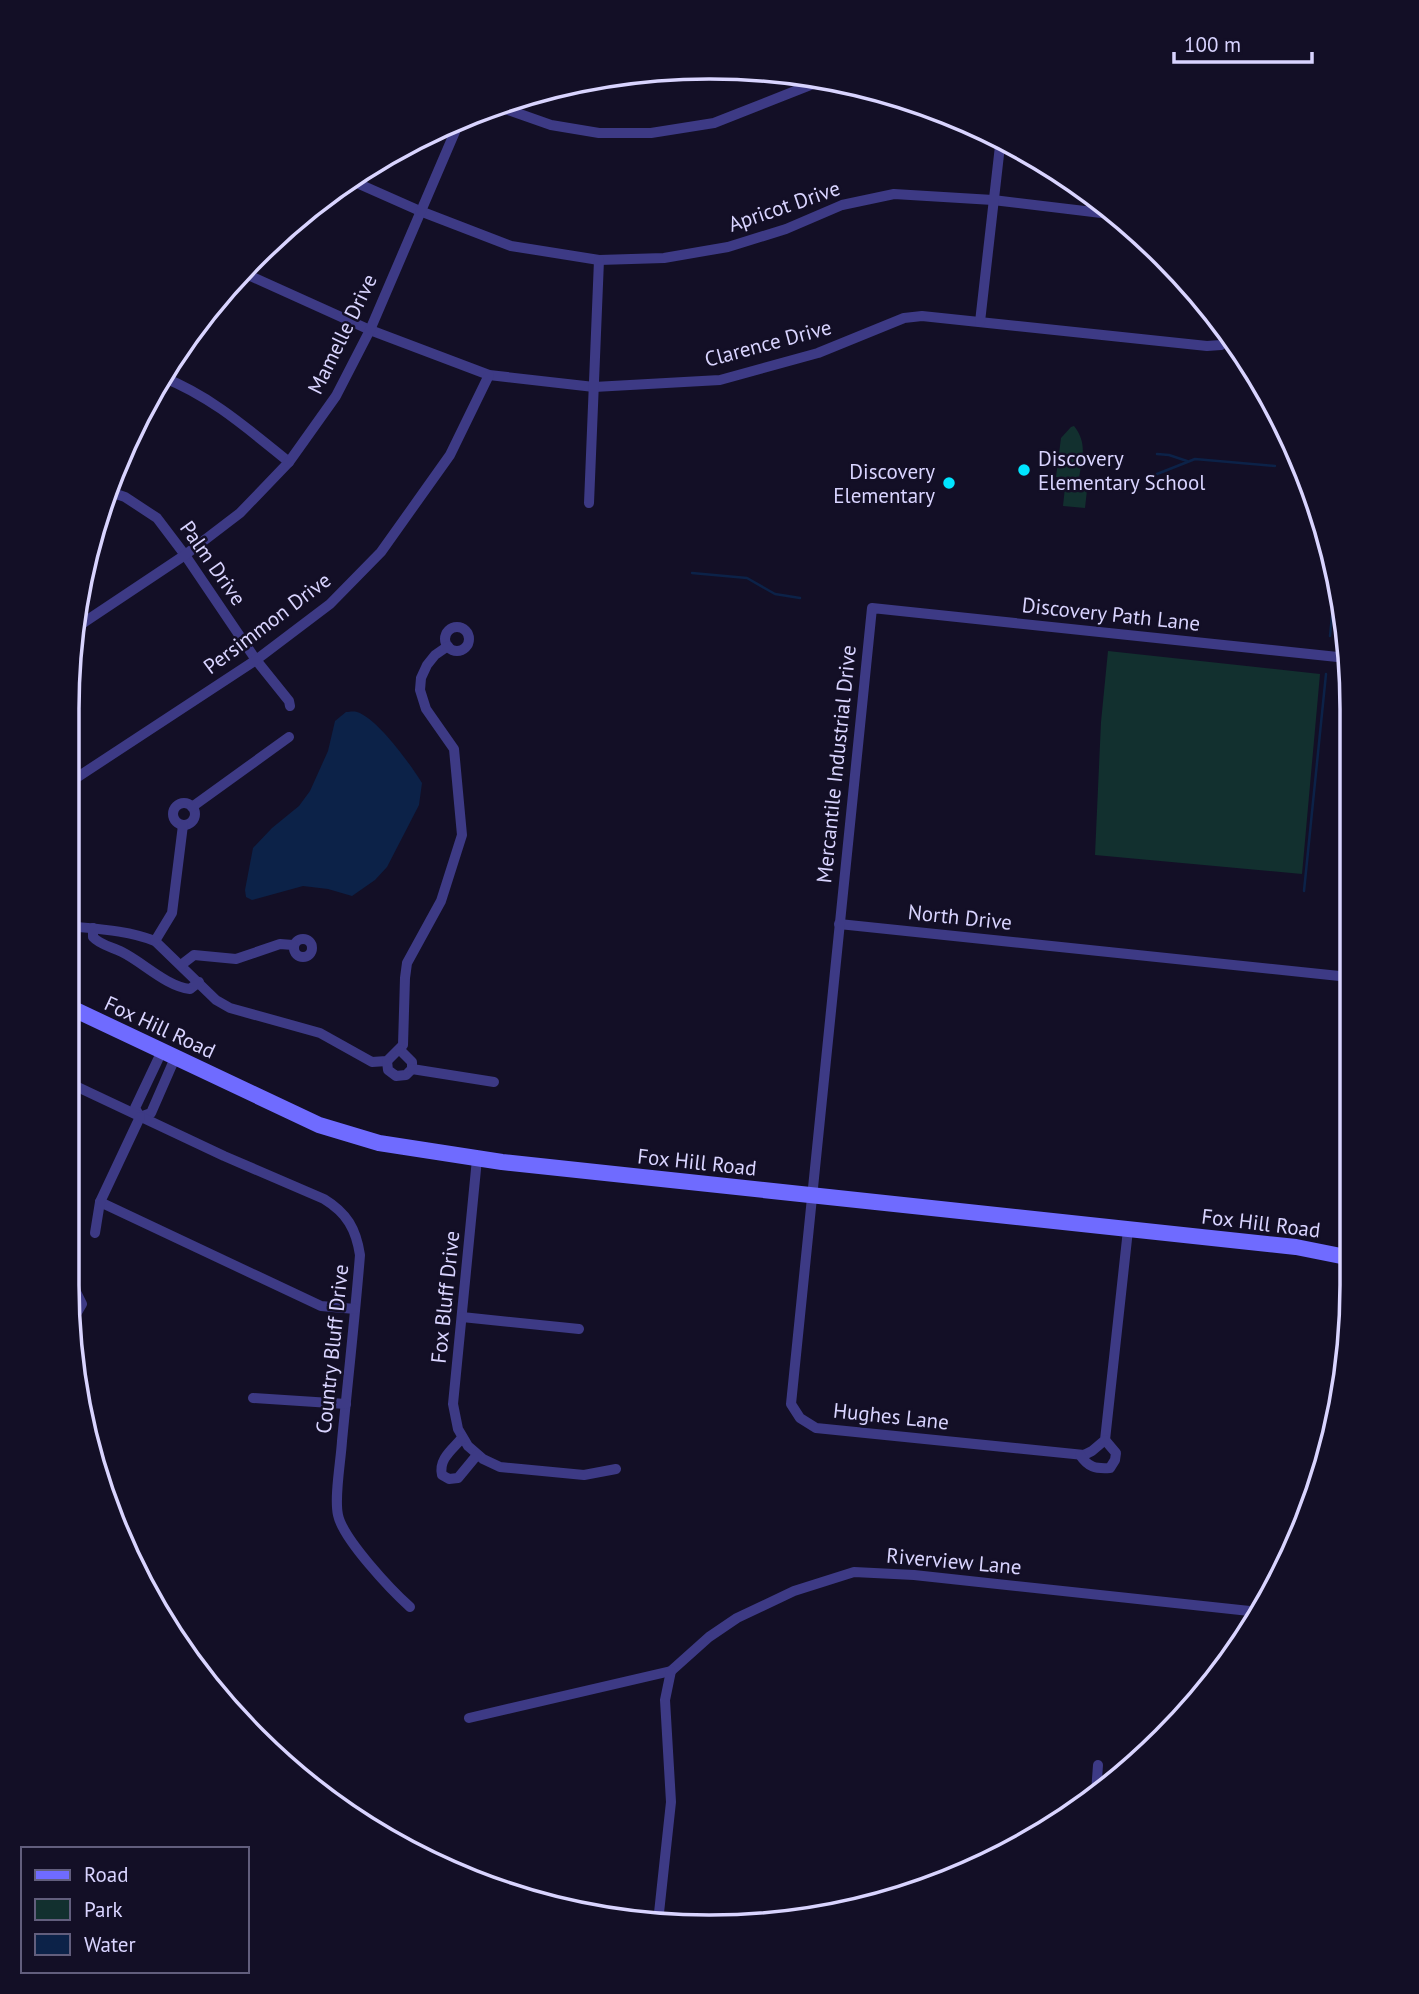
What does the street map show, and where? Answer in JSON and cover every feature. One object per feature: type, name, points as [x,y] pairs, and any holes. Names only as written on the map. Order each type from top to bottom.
[{"type":"street","points":[[511,111],[551,125],[599,133],[651,133],[714,123],[807,86]]},
{"type":"street","name":"Mamelle Drive","points":[[85,622],[185,555],[240,513],[289,462],[336,396],[370,330],[454,133]]},
{"type":"street","points":[[980,321],[999,150]]},
{"type":"street","name":"Apricot Drive","points":[[360,185],[511,246],[599,260],[664,258],[728,247],[786,229],[842,205],[894,194],[993,200],[1097,213]]},
{"type":"street","points":[[589,503],[599,260]]},
{"type":"street","name":"Clarence Drive","points":[[251,276],[370,330],[489,374],[594,387],[720,380],[818,353],[904,318],[922,316],[1214,346],[1223,344]]},
{"type":"street","name":"Persimmon Drive","points":[[79,776],[256,660],[330,604],[381,552],[450,455],[489,374]]},
{"type":"street","points":[[171,381],[220,407],[289,462]]},
{"type":"street","name":"Palm Drive","points":[[117,494],[157,518],[290,706]]},
{"type":"street","name":"Discovery Path Lane","points":[[872,608],[1338,657]]},
{"type":"street","name":"Mercantile Industrial Drive","points":[[839,924],[872,608]]},
{"type":"street","points":[[79,927],[121,930],[155,942],[216,1000],[230,1008],[320,1032],[372,1062],[387,1061],[403,1045],[407,963],[440,901],[461,835],[454,749],[426,709],[420,690],[421,678],[427,664],[448,646]]},
{"type":"street","points":[[192,807],[289,737]]},
{"type":"street","points":[[183,803],[192,807],[195,814],[193,821],[183,825],[174,819],[174,809],[183,803]]},
{"type":"street","points":[[155,942],[172,913],[183,825]]},
{"type":"street","points":[[811,1196],[839,924]]},
{"type":"street","name":"North Drive","points":[[839,924],[1340,976]]},
{"type":"street","points":[[93,928],[93,937],[99,943],[135,959],[180,987],[190,989],[199,982]]},
{"type":"street","points":[[181,965],[194,955],[236,959],[280,944],[293,946]]},
{"type":"street","name":"Fox Hill Road","points":[[79,1012],[319,1125],[379,1143],[477,1159],[1296,1247],[1340,1256]]},
{"type":"street","points":[[387,1061],[388,1070],[396,1076],[406,1075],[412,1069],[412,1062],[400,1050]]},
{"type":"street","points":[[140,1117],[135,1108],[168,1055]]},
{"type":"street","points":[[95,1233],[100,1202],[140,1117],[151,1113],[168,1055]]},
{"type":"street","points":[[412,1069],[494,1082]]},
{"type":"street","name":"Country Bluff Drive","points":[[79,1088],[324,1199],[336,1206],[347,1218],[357,1237],[360,1255],[345,1405],[338,1516],[353,1542],[390,1590],[410,1607]]},
{"type":"street","name":"Fox Bluff Drive","points":[[477,1159],[453,1404],[462,1437],[477,1455],[500,1466],[584,1475],[616,1469]]},
{"type":"street","name":"Hughes Lane","points":[[811,1196],[791,1404],[800,1418],[816,1428],[1080,1455],[1096,1469],[1110,1468],[1116,1453],[1105,1440],[1128,1230]]},
{"type":"street","points":[[100,1202],[321,1306],[355,1309]]},
{"type":"street","points":[[462,1317],[579,1329]]},
{"type":"street","points":[[253,1398],[345,1405]]},
{"type":"street","points":[[462,1437],[444,1457],[440,1467],[442,1475],[449,1479],[458,1478],[477,1455]]},
{"type":"street","points":[[1080,1455],[1092,1451],[1105,1440]]},
{"type":"street","name":"Riverview Lane","points":[[468,1718],[671,1671],[709,1637],[737,1618],[793,1591],[854,1572],[914,1575],[1249,1611]]},
{"type":"street","points":[[659,1913],[671,1802],[666,1700],[671,1671]]},
{"type":"street","points":[[1097,1782],[1098,1765]]},
{"type":"green space","points":[[1074,426],[1083,445],[1079,479],[1088,481],[1085,508],[1063,506],[1066,478],[1056,477],[1061,438]]},
{"type":"green space","points":[[1108,651],[1320,674],[1302,874],[1095,855],[1101,722]]},
{"type":"water","points":[[346,712],[357,712],[374,723],[402,754],[422,783],[419,805],[387,867],[375,880],[352,896],[303,886],[252,900],[246,897],[253,848],[299,806],[310,791],[328,751],[335,721]]},
{"type":"waterway","points":[[1157,454],[1187,461]]},
{"type":"waterway","points":[[1157,474],[1195,459],[1275,466]]},
{"type":"waterway","points":[[692,573],[747,578],[775,594],[800,598]]},
{"type":"waterway","points":[[1330,636],[1332,612]]},
{"type":"waterway","points":[[1304,891],[1326,674]]},
{"type":"place","name":"Discovery Elementary School","points":[[1024,470]]},
{"type":"place","name":"Discovery Elementary","points":[[949,483]]}]
